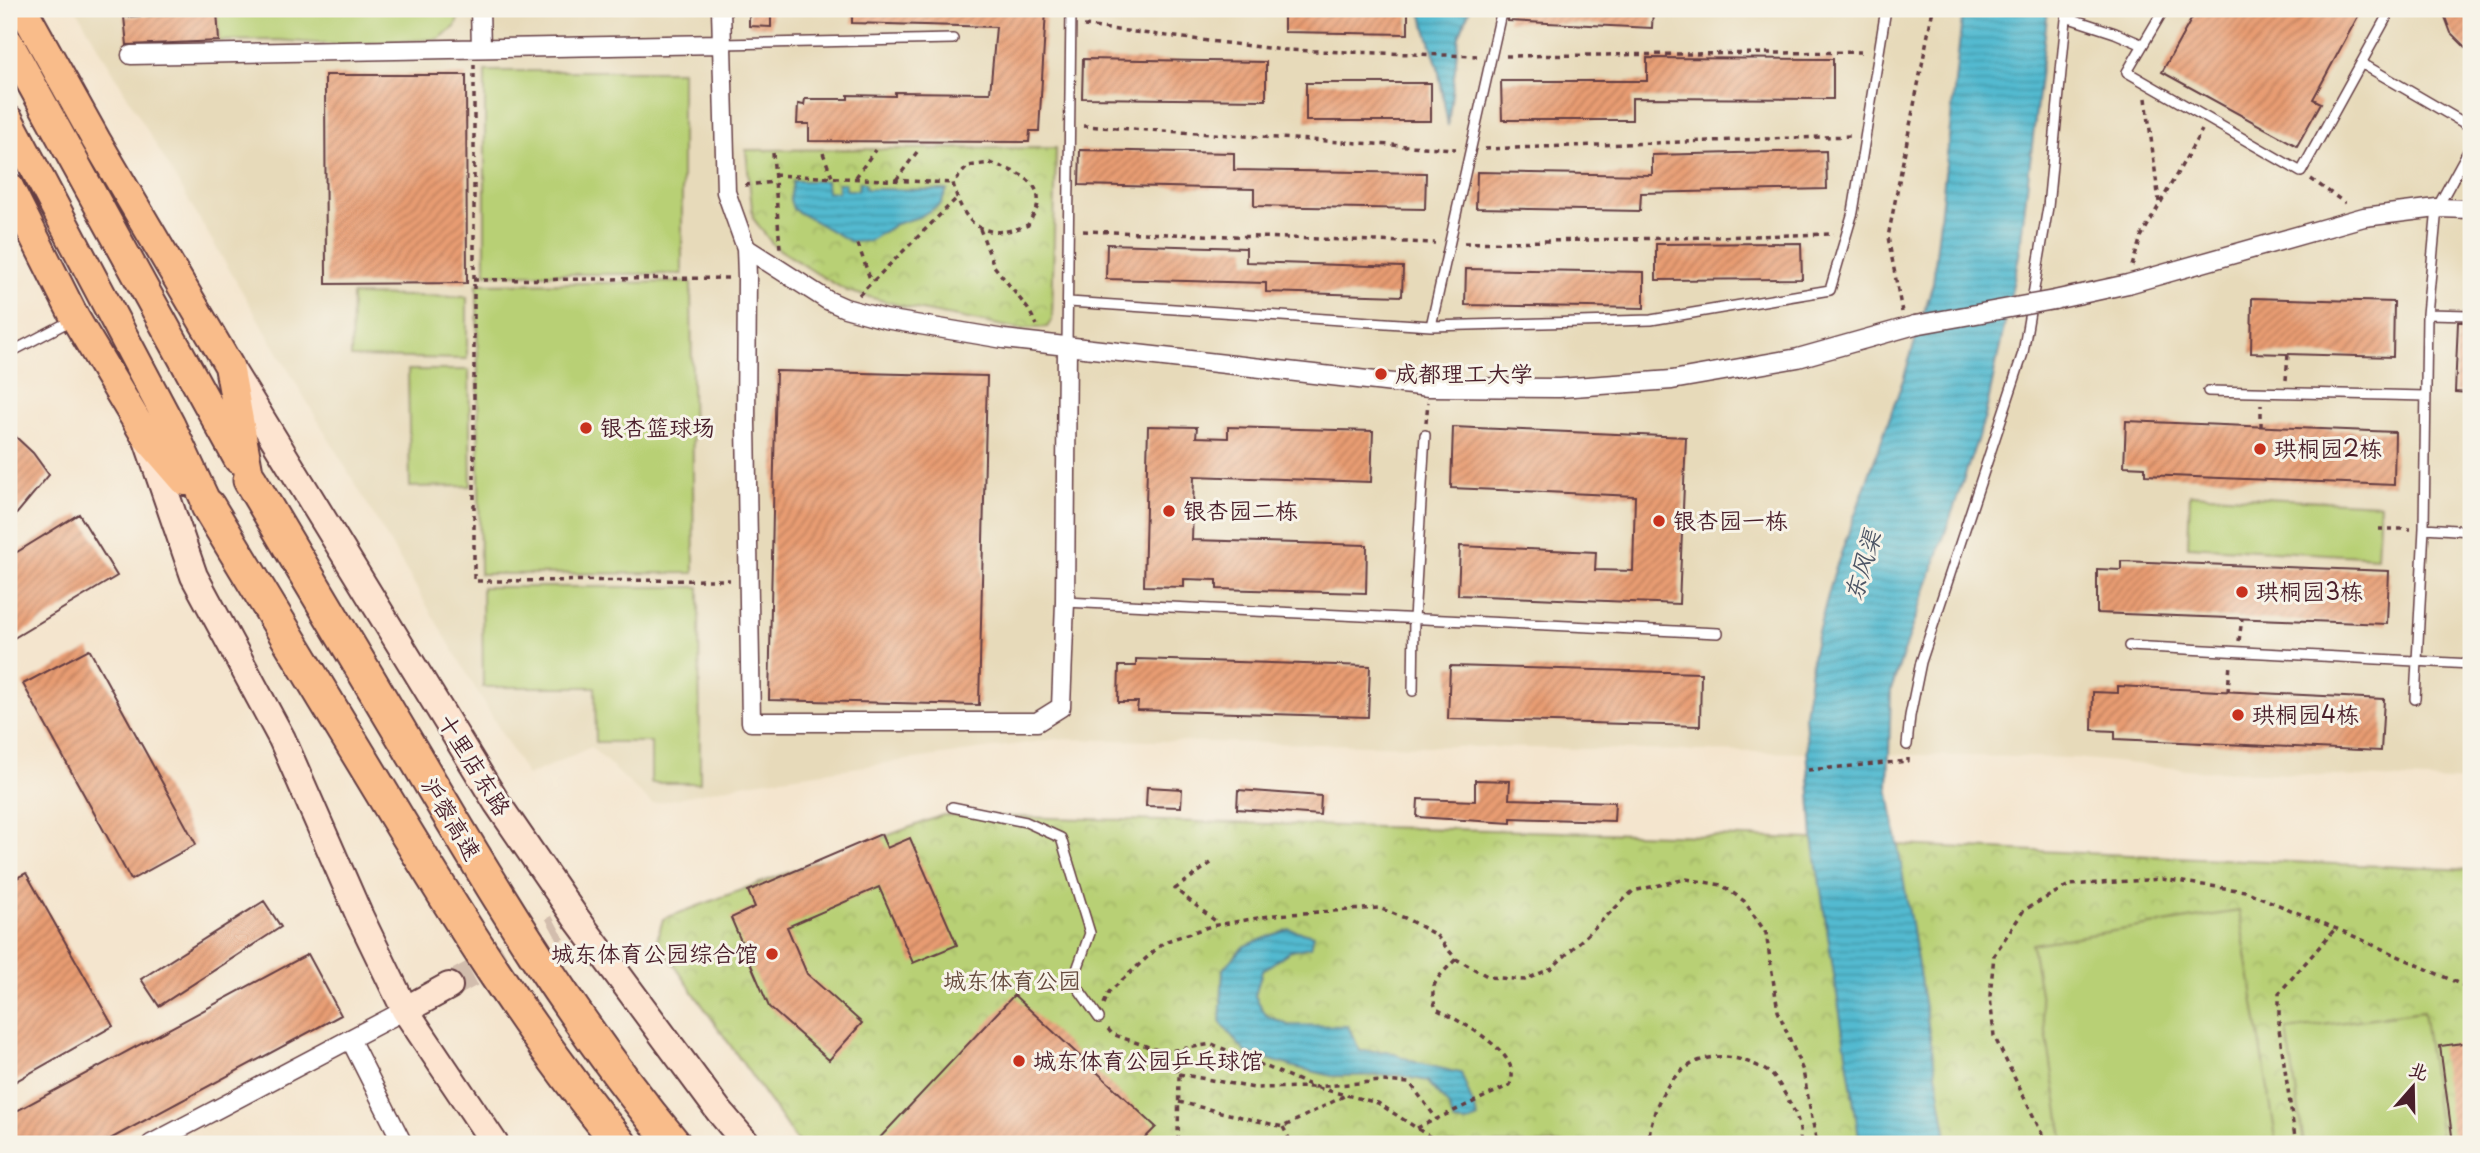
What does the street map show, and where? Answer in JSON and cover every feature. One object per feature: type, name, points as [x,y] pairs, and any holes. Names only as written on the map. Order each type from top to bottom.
[{"type":"highway","name":"沪蓉高速","points":[[250,480],[486,878],[550,978],[639,1102],[674,1144]]},
{"type":"highway","name":"沪蓉高速","points":[[208,506],[445,898],[582,1098],[620,1144]]},
{"type":"main road","points":[[23,9],[96,140],[229,366],[250,480]]},
{"type":"main road","points":[[9,43],[250,480]]},
{"type":"main road","points":[[9,120],[170,424],[208,506]]},
{"type":"main road","points":[[9,187],[75,318],[145,435],[208,506]]},
{"type":"street","points":[[477,48],[480,9]]},
{"type":"street","points":[[720,9],[726,192],[746,248],[751,722],[1037,722],[1062,706],[1067,345]]},
{"type":"street","points":[[131,55],[720,44]]},
{"type":"street","points":[[746,248],[827,300],[886,319],[1004,339],[1430,387],[1559,388],[1672,380],[1798,358],[1910,327],[2128,284],[2364,217],[2437,208],[2471,209]]},
{"type":"street","name":"十里店东路","points":[[229,366],[497,803],[567,923],[747,1144]]},
{"type":"street","points":[[145,435],[194,576],[282,738],[360,917],[405,1010],[495,1144]]},
{"type":"street","points":[[151,1144],[449,986]]},
{"type":"street","points":[[350,1039],[403,1144]]},
{"type":"street","points":[[582,1098],[604,1144]]},
{"type":"lane","points":[[1067,345],[1071,9]]},
{"type":"lane","points":[[1431,326],[1502,9]]},
{"type":"lane","points":[[1069,302],[1431,326],[1651,320],[1830,290],[1853,212],[1886,9]]},
{"type":"lane","points":[[2164,9],[2127,72],[2301,172],[2391,9]]},
{"type":"lane","points":[[1907,745],[1921,663],[2023,353],[2048,207],[2066,13],[2143,45]]},
{"type":"lane","points":[[720,44],[953,39]]},
{"type":"lane","points":[[2361,63],[2471,127]]},
{"type":"lane","points":[[2415,699],[2424,528],[2427,314],[2437,208],[2471,146]]},
{"type":"lane","points":[[2427,314],[2471,315]]},
{"type":"lane","points":[[9,354],[75,318]]},
{"type":"lane","points":[[2208,391],[2426,396]]},
{"type":"lane","points":[[1413,691],[1414,619],[1425,435]]},
{"type":"lane","points":[[2424,528],[2471,531]]},
{"type":"lane","points":[[1065,602],[1718,633]]},
{"type":"lane","points":[[2129,646],[2471,664]]},
{"type":"lane","points":[[953,807],[1026,822],[1061,838],[1090,933],[1073,981],[1099,1018]]},
{"type":"path","points":[[1910,327],[1888,237],[1933,9]]},
{"type":"path","points":[[1072,25],[1284,50],[1492,57],[1879,52]]},
{"type":"path","points":[[477,48],[473,280],[474,581],[748,579]]},
{"type":"path","points":[[2144,82],[2160,204]]},
{"type":"path","points":[[2128,284],[2141,237],[2209,119]]},
{"type":"path","points":[[856,177],[875,150]]},
{"type":"path","points":[[896,180],[917,152]]},
{"type":"path","points":[[773,153],[783,270]]},
{"type":"path","points":[[822,153],[832,177]]},
{"type":"path","points":[[953,183],[968,166],[990,163],[1025,176],[1035,189],[1038,204],[1028,225],[1008,233],[980,229]]},
{"type":"path","points":[[2301,172],[2364,217]]},
{"type":"path","points":[[774,175],[953,183]]},
{"type":"path","points":[[726,192],[749,183],[775,182]]},
{"type":"path","points":[[953,183],[965,215],[980,229],[994,266],[1028,309],[1047,342]]},
{"type":"path","points":[[845,308],[957,198]]},
{"type":"path","points":[[858,244],[871,282]]},
{"type":"path","points":[[473,280],[747,277]]},
{"type":"path","points":[[2285,393],[2288,354]]},
{"type":"path","points":[[1425,435],[1430,387]]},
{"type":"path","points":[[2261,427],[2262,392]]},
{"type":"path","points":[[2378,529],[2424,528]]},
{"type":"path","points":[[2228,692],[2242,618]]},
{"type":"path","points":[[1808,770],[1908,761]]},
{"type":"path","points":[[1211,863],[1175,889],[1219,924]]},
{"type":"path","points":[[2047,1144],[1994,1036],[1990,996],[1994,956],[2024,911],[2069,885],[2162,878],[2245,891],[2471,989]]},
{"type":"path","points":[[1441,1144],[1378,1103],[1314,1087],[1212,1044],[1163,1052],[1112,1034],[1099,1018],[1109,992],[1164,942],[1219,924],[1275,915],[1379,908],[1436,935],[1456,959],[1489,977],[1525,981],[1552,968],[1633,891],[1686,879],[1722,885],[1744,901],[1766,933],[1778,1011],[1803,1071],[1817,1144]]},
{"type":"path","points":[[2296,1144],[2279,1029],[2279,993],[2335,929]]},
{"type":"path","points":[[1417,1128],[1510,1085],[1513,1072],[1508,1060],[1475,1029],[1436,1009],[1431,995],[1434,983],[1456,959]]},
{"type":"path","points":[[1163,1052],[1179,1074],[1178,1139],[1207,1144]]},
{"type":"path","points":[[1650,1144],[1648,1131],[1661,1097],[1672,1078],[1688,1066],[1708,1058],[1728,1056],[1752,1064],[1772,1075],[1797,1115],[1799,1144]]},
{"type":"path","points":[[1179,1074],[1254,1088],[1314,1087],[1382,1081],[1410,1083],[1436,1118]]},
{"type":"path","points":[[1179,1102],[1283,1128],[1346,1095]]},
{"type":"path","points":[[1283,1128],[1293,1144]]},
{"type":"shaded area","name":"成都理工大学","points":[[76,9],[2471,9],[2471,782],[2196,770],[2075,758],[1055,739],[747,783],[652,804],[591,747],[527,776]]},
{"type":"green space","points":[[148,9],[461,9],[455,27],[438,39],[339,45],[278,40],[219,41],[217,11],[148,16]]},
{"type":"green space","points":[[485,71],[682,71],[682,274],[485,274]]},
{"type":"green space","points":[[1056,148],[1052,320],[1047,327],[1019,329],[906,307],[847,291],[774,246],[753,218],[746,150]]},
{"type":"green space","name":"银杏篮球场","points":[[691,282],[694,573],[480,574],[477,284]]},
{"type":"green space","points":[[352,295],[467,297],[467,359],[351,357]]},
{"type":"green space","points":[[408,370],[469,370],[471,486],[410,487]]},
{"type":"green space","points":[[2190,494],[2380,504],[2377,557],[2188,546]]},
{"type":"green space","points":[[482,587],[699,587],[700,783],[651,783],[651,742],[596,742],[595,687],[483,687]]},
{"type":"green space","name":"城东体育公园","points":[[943,815],[1813,839],[2471,870],[2471,1144],[799,1144],[657,940],[663,919]]},
{"type":"green space","points":[[2239,911],[2277,1144],[2064,1144],[2032,944]]},
{"type":"green space","points":[[2423,1011],[2442,1144],[2304,1144],[2287,1030]]},
{"type":"water","points":[[1420,9],[1470,9],[1459,36],[1448,126],[1438,67]]},
{"type":"water","name":"东风渠","points":[[1963,9],[2048,9],[2019,256],[1985,417],[1891,690],[1888,787],[1948,1144],[1860,1144],[1813,839],[1805,715],[1813,651],[1834,573],[1903,380],[1933,283]]},
{"type":"water","points":[[793,181],[826,181],[827,192],[838,192],[838,183],[845,183],[846,190],[858,190],[859,182],[865,183],[866,189],[947,190],[941,204],[919,217],[896,224],[869,241],[851,242],[793,209],[790,200]]},
{"type":"water","points":[[1289,929],[1314,935],[1311,947],[1290,951],[1262,971],[1255,996],[1266,1015],[1288,1025],[1348,1026],[1360,1051],[1387,1051],[1418,1063],[1461,1073],[1478,1118],[1467,1123],[1454,1122],[1448,1105],[1427,1081],[1399,1075],[1332,1076],[1245,1052],[1220,1022],[1223,969],[1244,946]]},
{"type":"building","points":[[749,9],[771,9],[771,27],[749,26]]},
{"type":"building","points":[[852,9],[1046,10],[1039,131],[1030,131],[1029,142],[809,141],[809,124],[797,124],[798,104],[804,105],[805,99],[848,99],[848,95],[895,96],[895,92],[990,93],[996,27],[852,23]]},
{"type":"building","points":[[1284,9],[1408,9],[1408,34],[1284,32]]},
{"type":"building","points":[[1509,9],[1653,9],[1652,28],[1508,21]]},
{"type":"building","points":[[2197,9],[2362,9],[2313,99],[2321,103],[2297,146],[2162,72]]},
{"type":"building","points":[[2442,9],[2471,9],[2471,53],[2451,33]]},
{"type":"building","points":[[217,11],[219,41],[127,45],[124,17]]},
{"type":"building","points":[[1647,58],[1833,59],[1833,99],[1632,98],[1632,120],[1502,120],[1501,81],[1647,81]]},
{"type":"building","points":[[1083,59],[1266,62],[1266,100],[1082,98]]},
{"type":"building","points":[[325,75],[466,75],[467,283],[326,284]]},
{"type":"building","points":[[1306,83],[1431,83],[1431,121],[1306,121]]},
{"type":"building","points":[[1080,150],[1234,153],[1234,170],[1426,173],[1425,209],[1254,206],[1254,189],[1079,185]]},
{"type":"building","points":[[1826,151],[1827,189],[1641,193],[1640,211],[1476,208],[1477,172],[1652,175],[1652,155]]},
{"type":"building","points":[[1801,243],[1802,279],[1656,280],[1656,244]]},
{"type":"building","points":[[1107,244],[1246,248],[1246,262],[1403,267],[1402,296],[1266,292],[1266,283],[1106,279]]},
{"type":"building","points":[[1466,269],[1644,272],[1644,308],[1465,305]]},
{"type":"building","points":[[2252,298],[2394,302],[2393,357],[2251,353]]},
{"type":"building","points":[[2458,322],[2471,322],[2471,393],[2455,392]]},
{"type":"building","points":[[776,371],[987,376],[979,705],[769,700]]},
{"type":"building","name":"珙桐园2栋","points":[[2126,421],[2395,432],[2394,485],[2145,475],[2145,467],[2124,466]]},
{"type":"building","name":"银杏园二栋","points":[[1148,426],[1197,427],[1196,437],[1228,438],[1228,427],[1373,431],[1371,482],[1194,476],[1192,540],[1367,545],[1366,593],[1217,589],[1217,580],[1184,579],[1184,587],[1144,586]]},
{"type":"building","name":"银杏园一栋","points":[[1453,427],[1686,437],[1679,604],[1458,595],[1460,546],[1596,552],[1595,570],[1633,571],[1635,496],[1451,488]]},
{"type":"building","points":[[16,437],[33,453],[49,475],[9,523],[9,445]]},
{"type":"building","points":[[79,514],[117,576],[9,641],[9,557]]},
{"type":"building","name":"珙桐园3栋","points":[[2121,561],[2389,571],[2387,624],[2097,613],[2097,569],[2121,570]]},
{"type":"building","points":[[89,649],[196,844],[131,880],[23,684]]},
{"type":"building","points":[[1136,659],[1370,666],[1368,717],[1137,710],[1138,702],[1118,702],[1119,666],[1136,666]]},
{"type":"building","points":[[1450,666],[1701,673],[1700,726],[1448,719]]},
{"type":"building","name":"珙桐园4栋","points":[[2118,686],[2384,699],[2381,751],[2115,739],[2115,731],[2092,730],[2093,692],[2118,693]]},
{"type":"building","points":[[1475,780],[1510,781],[1509,799],[1615,802],[1614,821],[1511,818],[1511,823],[1417,817],[1418,799],[1475,801]]},
{"type":"building","points":[[1147,787],[1182,789],[1181,807],[1146,806]]},
{"type":"building","points":[[1238,790],[1321,796],[1320,815],[1237,809]]},
{"type":"building","name":"城东体育公园综合馆","points":[[881,834],[887,848],[910,838],[957,945],[913,963],[879,887],[787,927],[807,974],[862,1023],[829,1060],[769,1007],[731,918],[755,907],[748,891]]},
{"type":"building","points":[[26,873],[113,1026],[9,1085],[9,882]]},
{"type":"building","points":[[264,901],[281,927],[159,1006],[141,979]]},
{"type":"building","points":[[308,954],[341,1015],[101,1144],[9,1144],[9,1115]]},
{"type":"building","name":"城东体育公园乒乓球馆","points":[[1014,995],[1156,1127],[1139,1144],[874,1144]]},
{"type":"building","points":[[2471,1042],[2471,1141],[2453,1143],[2440,1046]]},
{"type":"tunnel","points":[[449,986],[558,927]]},
{"type":"place","name":"成都理工大学","points":[[1381,374]]},
{"type":"place","name":"银杏篮球场","points":[[586,428]]},
{"type":"place","name":"珙桐园2栋","points":[[2260,449]]},
{"type":"place","name":"银杏园二栋","points":[[1169,511]]},
{"type":"place","name":"银杏园一栋","points":[[1659,521]]},
{"type":"place","name":"珙桐园3栋","points":[[2242,592]]},
{"type":"place","name":"珙桐园4栋","points":[[2238,715]]},
{"type":"place","name":"城东体育公园综合馆","points":[[772,954]]},
{"type":"place","name":"城东体育公园乒乓球馆","points":[[1019,1061]]}]
